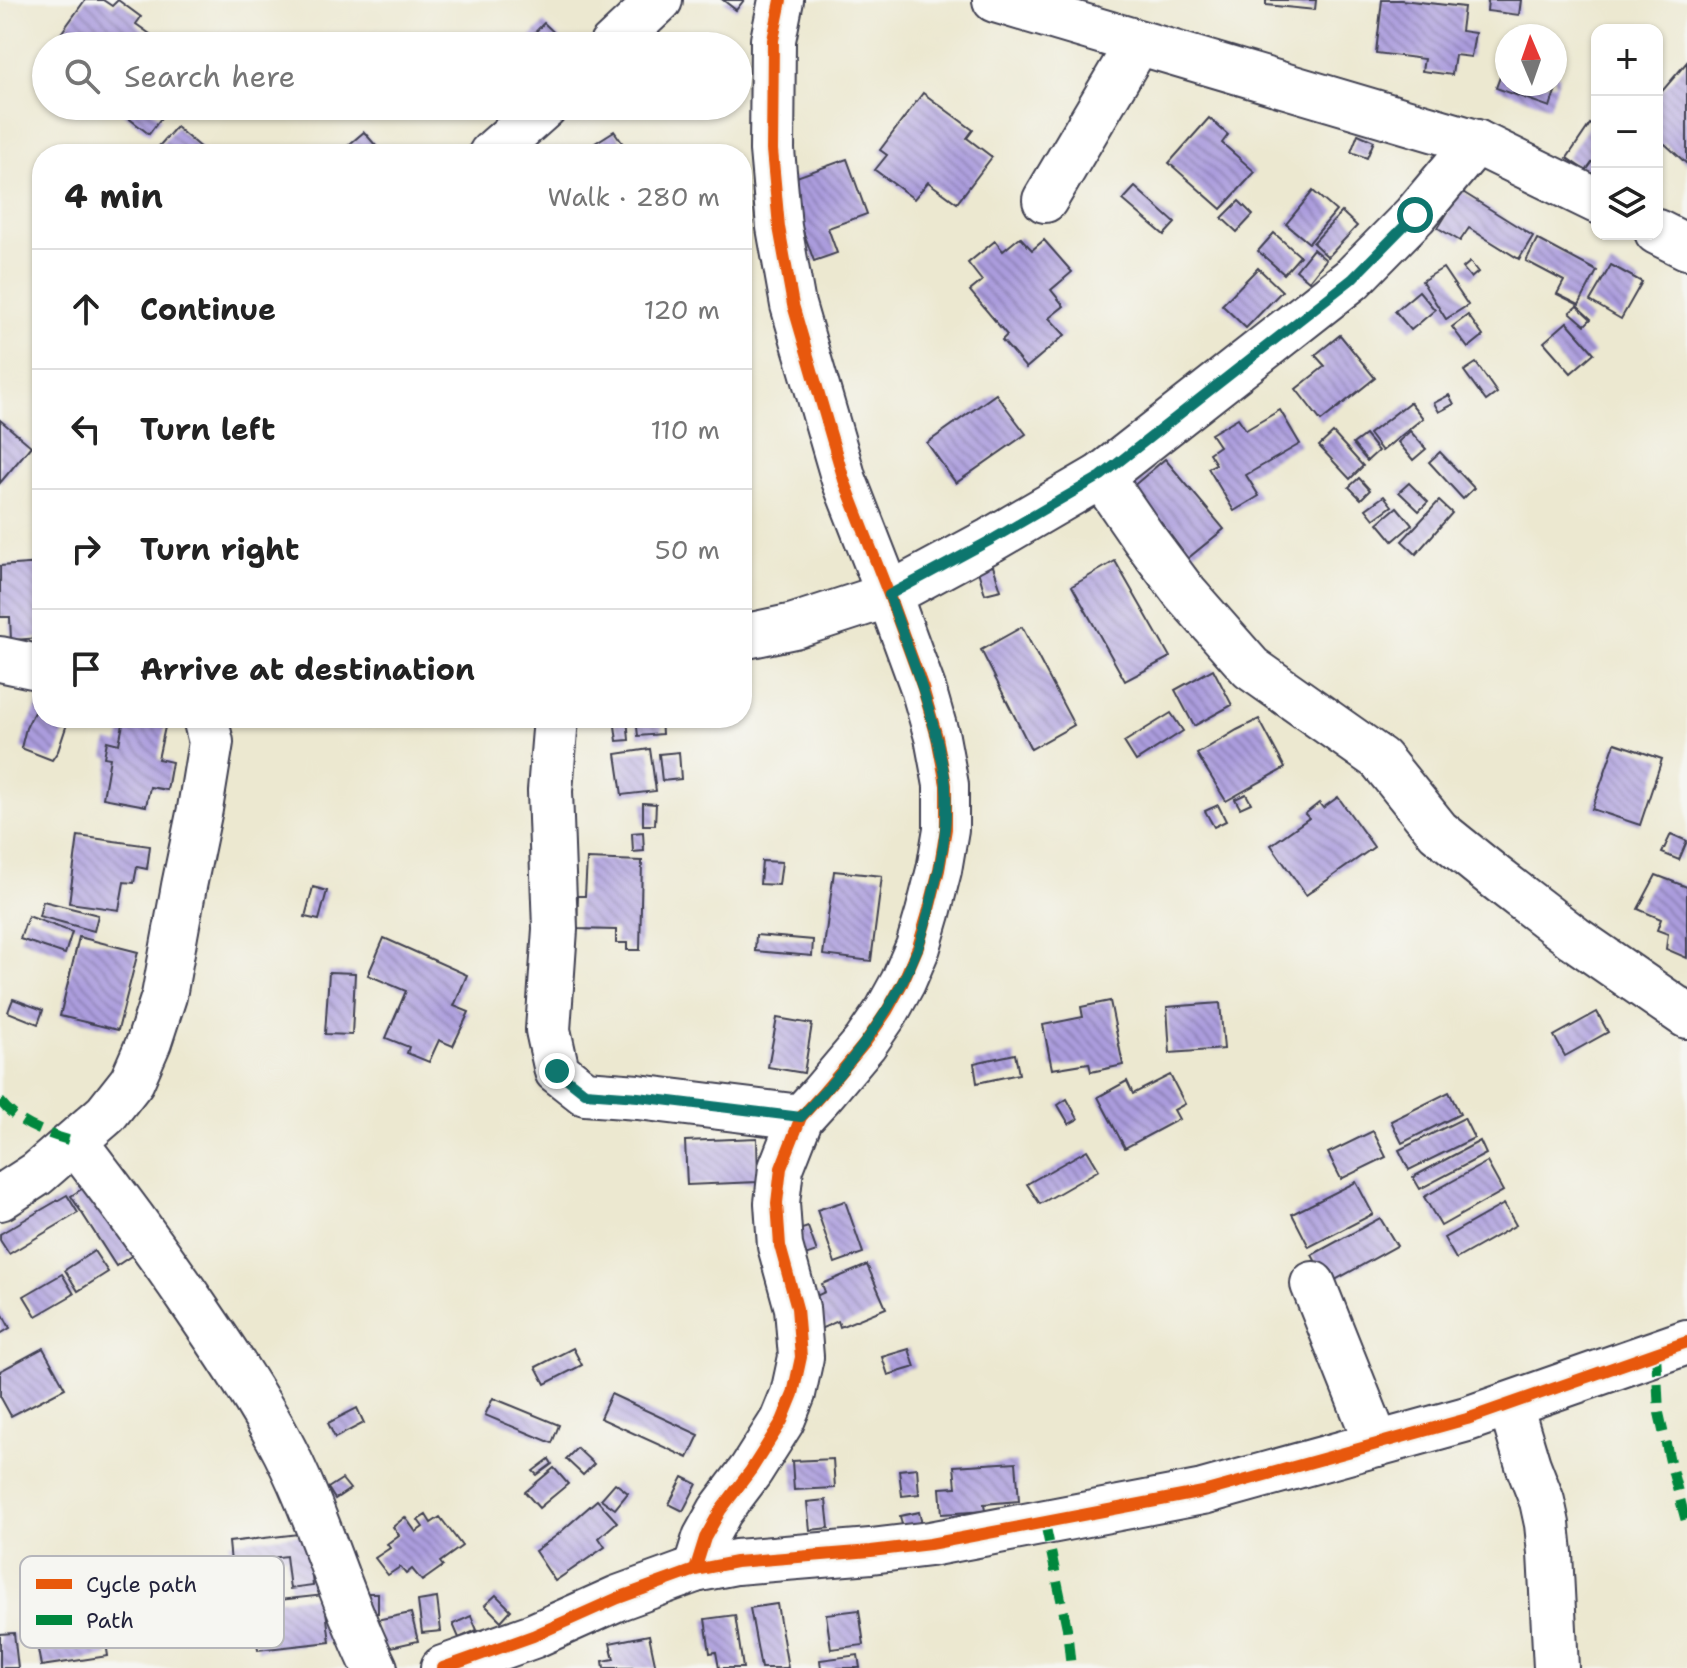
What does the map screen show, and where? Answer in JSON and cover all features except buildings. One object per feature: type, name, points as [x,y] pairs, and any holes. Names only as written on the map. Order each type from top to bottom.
[{"type":"street","points":[[626,32],[660,0]]},
{"type":"street","points":[[695,1570],[705,1538],[720,1511],[782,1421],[793,1394],[801,1357],[797,1308],[780,1246],[777,1203],[781,1168],[801,1117],[865,1043],[892,1002],[918,947],[939,870],[946,829],[946,785],[923,688],[844,480],[793,305],[781,243],[772,150],[773,40],[781,0]]},
{"type":"street","points":[[995,0],[1476,142],[1591,198]]},
{"type":"street","points":[[1045,200],[1138,43]]},
{"type":"street","points":[[502,144],[529,120]]},
{"type":"street","points":[[752,635],[794,626],[889,595],[1101,476],[1352,279],[1415,215],[1476,142]]},
{"type":"street","points":[[1663,235],[1687,247]]},
{"type":"street","points":[[1101,476],[1185,593],[1251,668],[1380,759],[1438,831],[1495,877],[1574,938],[1687,1016]]},
{"type":"street","points":[[0,659],[32,666]]},
{"type":"street","points":[[0,1198],[37,1174],[75,1142],[106,1114],[132,1081],[164,996],[216,728]]},
{"type":"street","points":[[555,728],[550,791],[555,929],[548,1030],[557,1071],[585,1093],[801,1117]]},
{"type":"street","points":[[75,1142],[185,1291],[279,1439],[375,1668]]},
{"type":"street","points":[[1313,1284],[1377,1444]]},
{"type":"street","points":[[443,1668],[533,1636],[618,1598],[695,1570],[736,1562],[930,1544],[1203,1492],[1467,1419],[1687,1342]]},
{"type":"street","points":[[1510,1405],[1547,1524],[1556,1668]]},
{"type":"marked path","points":[[0,1101],[25,1122],[75,1142]]},
{"type":"marked path","points":[[1656,1353],[1659,1413],[1687,1525]]},
{"type":"marked path","points":[[1045,1523],[1067,1628],[1071,1668]]},
{"type":"cycle path","points":[[695,1570],[705,1538],[720,1511],[782,1421],[793,1394],[801,1357],[797,1308],[780,1246],[777,1203],[781,1168],[801,1117],[865,1043],[903,982],[928,913],[946,829],[946,785],[923,688],[844,480],[793,305],[779,227],[772,150],[773,40],[781,0]]},
{"type":"cycle path","points":[[443,1668],[533,1636],[618,1598],[695,1570],[736,1562],[930,1544],[1203,1492],[1467,1419],[1687,1342]]},
{"type":"route","points":[[557,1071],[585,1093],[801,1117],[865,1043],[903,982],[928,913],[946,829],[946,785],[937,737],[923,688],[889,595],[1101,476],[1352,279],[1415,215]]}]
